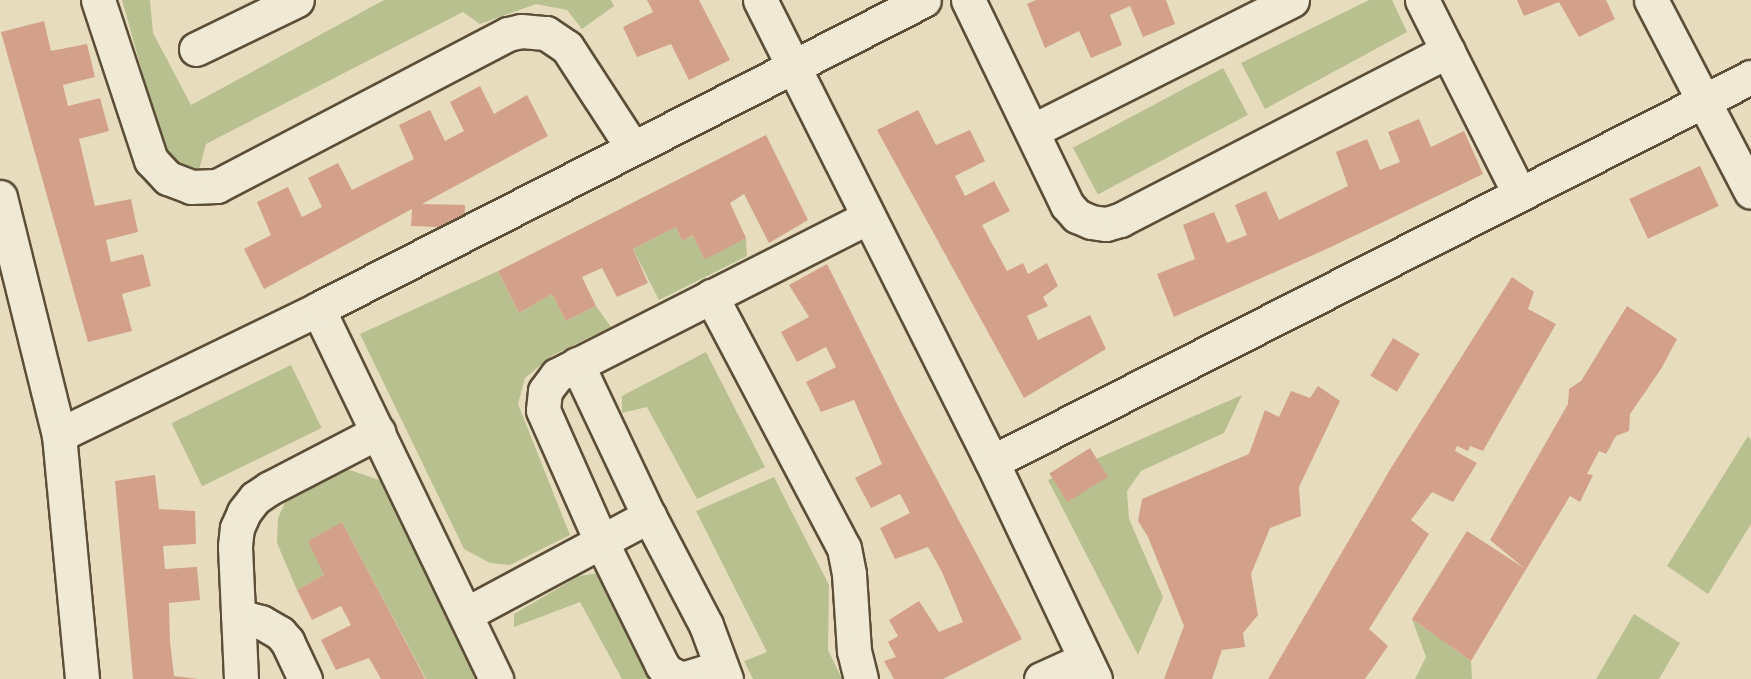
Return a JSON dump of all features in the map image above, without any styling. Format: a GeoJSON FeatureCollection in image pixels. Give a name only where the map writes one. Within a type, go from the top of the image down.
{"type":"FeatureCollection","features":[{"type":"Feature","properties":{"kind":"street"},"geometry":{"type":"LineString","coordinates":[[98,0],[151,160],[168,178],[191,187],[217,186],[508,34],[521,31],[546,33],[567,47],[633,147]]}},
{"type":"Feature","properties":{"kind":"street"},"geometry":{"type":"LineString","coordinates":[[196,49],[297,0]]}},
{"type":"Feature","properties":{"kind":"street"},"geometry":{"type":"LineString","coordinates":[[760,0],[992,462],[1090,669],[1041,679]]}},
{"type":"Feature","properties":{"kind":"street"},"geometry":{"type":"LineString","coordinates":[[59,435],[318,309],[924,0]]}},
{"type":"Feature","properties":{"kind":"street"},"geometry":{"type":"LineString","coordinates":[[968,0],[1067,205],[1077,216],[1091,222],[1106,224],[1120,220],[1448,51]]}},
{"type":"Feature","properties":{"kind":"street"},"geometry":{"type":"LineString","coordinates":[[1032,131],[1292,0]]}},
{"type":"Feature","properties":{"kind":"street"},"geometry":{"type":"LineString","coordinates":[[1422,0],[1519,193]]}},
{"type":"Feature","properties":{"kind":"street"},"geometry":{"type":"LineString","coordinates":[[1652,0],[1751,192]]}},
{"type":"Feature","properties":{"kind":"street"},"geometry":{"type":"LineString","coordinates":[[992,462],[1519,193],[1706,102],[1751,77]]}},
{"type":"Feature","properties":{"kind":"street"},"geometry":{"type":"LineString","coordinates":[[0,197],[59,435],[82,679]]}},
{"type":"Feature","properties":{"kind":"street"},"geometry":{"type":"LineString","coordinates":[[577,364],[649,516],[706,625],[724,673],[682,679],[667,672],[601,541],[543,410],[545,391],[557,375],[577,364],[868,217]]}},
{"type":"Feature","properties":{"kind":"street"},"geometry":{"type":"LineString","coordinates":[[711,296],[844,548],[849,574],[854,651],[861,679]]}},
{"type":"Feature","properties":{"kind":"street"},"geometry":{"type":"LineString","coordinates":[[318,309],[496,679]]}},
{"type":"Feature","properties":{"kind":"street"},"geometry":{"type":"LineString","coordinates":[[241,679],[235,546],[237,528],[244,512],[255,498],[270,488],[378,432]]}},
{"type":"Feature","properties":{"kind":"street"},"geometry":{"type":"LineString","coordinates":[[466,614],[649,516]]}},
{"type":"Feature","properties":{"kind":"street"},"geometry":{"type":"LineString","coordinates":[[238,616],[261,622],[280,633],[288,641],[305,679]]}},
{"type":"Feature","properties":{"kind":"green space"},"geometry":{"type":"Polygon","coordinates":[[[122,0],[150,0],[153,33],[191,105],[384,0],[611,0],[614,6],[582,29],[567,10],[536,4],[480,24],[463,12],[206,144],[199,170],[182,174],[169,167],[122,0]]]}},
{"type":"Feature","properties":{"kind":"green space"},"geometry":{"type":"Polygon","coordinates":[[[1369,0],[1392,0],[1407,32],[1265,109],[1241,63],[1369,0]]]}},
{"type":"Feature","properties":{"kind":"green space"},"geometry":{"type":"Polygon","coordinates":[[[1223,68],[1248,115],[1098,195],[1073,148],[1223,68]]]}},
{"type":"Feature","properties":{"kind":"green space"},"geometry":{"type":"Polygon","coordinates":[[[676,227],[682,241],[693,235],[704,258],[746,238],[747,256],[659,300],[633,249],[676,227]]]}},
{"type":"Feature","properties":{"kind":"green space"},"geometry":{"type":"Polygon","coordinates":[[[498,271],[519,313],[552,294],[566,321],[596,306],[611,327],[553,355],[525,378],[518,404],[570,535],[510,565],[490,563],[464,549],[360,334],[498,271]]]}},
{"type":"Feature","properties":{"kind":"green space"},"geometry":{"type":"Polygon","coordinates":[[[706,352],[765,467],[697,499],[647,407],[622,413],[622,396],[706,352]]]}},
{"type":"Feature","properties":{"kind":"green space"},"geometry":{"type":"Polygon","coordinates":[[[291,365],[322,428],[202,486],[171,423],[291,365]]]}},
{"type":"Feature","properties":{"kind":"green space"},"geometry":{"type":"Polygon","coordinates":[[[1242,395],[1224,433],[1141,471],[1127,491],[1129,519],[1163,597],[1138,655],[1048,480],[1242,395]]]}},
{"type":"Feature","properties":{"kind":"green space"},"geometry":{"type":"Polygon","coordinates":[[[1748,436],[1751,440],[1751,524],[1708,594],[1667,566],[1748,436]]]}},
{"type":"Feature","properties":{"kind":"green space"},"geometry":{"type":"Polygon","coordinates":[[[347,469],[382,481],[488,679],[426,679],[342,522],[309,541],[324,575],[297,590],[277,543],[278,518],[290,492],[347,469]]]}},
{"type":"Feature","properties":{"kind":"green space"},"geometry":{"type":"Polygon","coordinates":[[[774,477],[829,585],[828,650],[842,679],[753,679],[744,661],[767,652],[696,511],[774,477]]]}},
{"type":"Feature","properties":{"kind":"green space"},"geometry":{"type":"Polygon","coordinates":[[[604,572],[657,679],[622,679],[580,602],[514,627],[514,614],[579,576],[604,572]]]}},
{"type":"Feature","properties":{"kind":"green space"},"geometry":{"type":"Polygon","coordinates":[[[1634,614],[1680,643],[1659,679],[1596,679],[1634,614]]]}},
{"type":"Feature","properties":{"kind":"green space"},"geometry":{"type":"Polygon","coordinates":[[[1412,619],[1471,661],[1472,679],[1415,679],[1426,657],[1412,619]]]}},
{"type":"Feature","properties":{"kind":"building"},"geometry":{"type":"Polygon","coordinates":[[[647,0],[699,0],[730,60],[689,80],[671,44],[637,57],[623,27],[653,12],[647,0]]]}},
{"type":"Feature","properties":{"kind":"building"},"geometry":{"type":"Polygon","coordinates":[[[1036,0],[1166,0],[1175,24],[1143,37],[1130,6],[1110,15],[1122,45],[1091,58],[1079,31],[1045,48],[1027,4],[1036,0]]]}},
{"type":"Feature","properties":{"kind":"building"},"geometry":{"type":"Polygon","coordinates":[[[1517,0],[1606,0],[1615,19],[1579,37],[1559,2],[1524,16],[1517,0]]]}},
{"type":"Feature","properties":{"kind":"building"},"geometry":{"type":"Polygon","coordinates":[[[44,21],[51,51],[87,44],[95,77],[63,85],[68,106],[100,98],[109,131],[79,139],[95,206],[131,199],[138,232],[106,240],[111,262],[143,254],[151,286],[122,294],[132,331],[88,342],[1,32],[44,21]]]}},
{"type":"Feature","properties":{"kind":"building"},"geometry":{"type":"Polygon","coordinates":[[[480,86],[494,114],[527,95],[548,136],[422,204],[465,205],[464,228],[411,226],[412,209],[264,289],[244,249],[271,235],[257,202],[288,187],[302,217],[322,207],[308,178],[338,163],[352,190],[414,159],[399,125],[430,110],[445,141],[464,131],[450,102],[480,86]]]}},
{"type":"Feature","properties":{"kind":"building"},"geometry":{"type":"Polygon","coordinates":[[[918,110],[936,145],[970,130],[985,161],[955,176],[965,196],[994,181],[1010,211],[982,225],[1007,271],[1023,263],[1028,274],[1047,263],[1058,286],[1043,297],[1048,306],[1027,316],[1038,340],[1090,315],[1106,349],[1024,398],[877,130],[918,110]]]}},
{"type":"Feature","properties":{"kind":"building"},"geometry":{"type":"Polygon","coordinates":[[[1419,119],[1431,147],[1464,131],[1483,174],[1331,247],[1174,317],[1157,274],[1195,259],[1183,225],[1214,212],[1227,243],[1247,235],[1235,205],[1266,191],[1279,220],[1348,186],[1336,152],[1367,139],[1380,170],[1400,162],[1388,132],[1419,119]]]}},
{"type":"Feature","properties":{"kind":"building"},"geometry":{"type":"Polygon","coordinates":[[[766,135],[808,220],[769,243],[744,194],[730,203],[746,238],[716,254],[704,259],[693,235],[682,241],[676,227],[633,249],[648,283],[617,297],[602,268],[582,277],[596,306],[566,321],[552,294],[519,313],[498,271],[766,135]]]}},
{"type":"Feature","properties":{"kind":"building"},"geometry":{"type":"Polygon","coordinates":[[[1700,166],[1719,206],[1648,239],[1629,199],[1700,166]]]}},
{"type":"Feature","properties":{"kind":"building"},"geometry":{"type":"Polygon","coordinates":[[[827,264],[900,410],[1022,639],[943,679],[894,679],[884,661],[896,657],[888,642],[898,636],[889,620],[919,601],[939,632],[963,622],[942,572],[928,547],[895,559],[880,528],[910,513],[900,494],[871,508],[855,478],[882,464],[854,400],[821,412],[806,382],[836,367],[826,347],[797,362],[781,332],[809,317],[789,285],[827,264]]]}},
{"type":"Feature","properties":{"kind":"building"},"geometry":{"type":"Polygon","coordinates":[[[1512,277],[1534,292],[1528,309],[1556,324],[1483,451],[1470,446],[1468,451],[1457,446],[1455,451],[1477,463],[1453,502],[1432,492],[1411,520],[1429,534],[1369,629],[1388,646],[1365,679],[1268,679],[1391,468],[1512,277]]]}},
{"type":"Feature","properties":{"kind":"building"},"geometry":{"type":"Polygon","coordinates":[[[1627,306],[1677,339],[1661,369],[1630,414],[1629,431],[1616,436],[1606,454],[1599,451],[1587,474],[1593,475],[1580,502],[1570,496],[1471,661],[1412,619],[1467,531],[1524,568],[1490,540],[1568,404],[1569,389],[1581,381],[1627,306]]]}},
{"type":"Feature","properties":{"kind":"building"},"geometry":{"type":"Polygon","coordinates":[[[1393,338],[1420,354],[1397,392],[1370,376],[1393,338]]]}},
{"type":"Feature","properties":{"kind":"building"},"geometry":{"type":"Polygon","coordinates":[[[1318,386],[1340,401],[1299,487],[1301,516],[1270,528],[1251,574],[1258,615],[1243,633],[1245,647],[1222,650],[1212,679],[1164,679],[1184,626],[1148,537],[1138,521],[1142,499],[1249,454],[1265,410],[1279,417],[1291,391],[1310,398],[1318,386]]]}},
{"type":"Feature","properties":{"kind":"building"},"geometry":{"type":"Polygon","coordinates":[[[1090,448],[1108,477],[1067,502],[1049,473],[1090,448]]]}},
{"type":"Feature","properties":{"kind":"building"},"geometry":{"type":"Polygon","coordinates":[[[155,475],[159,509],[195,511],[196,544],[163,546],[165,569],[197,567],[200,600],[169,603],[174,676],[199,679],[133,679],[115,481],[155,475]]]}},
{"type":"Feature","properties":{"kind":"building"},"geometry":{"type":"Polygon","coordinates":[[[342,522],[425,679],[381,679],[369,658],[336,670],[321,640],[351,625],[341,606],[312,620],[297,590],[324,575],[308,541],[342,522]]]}}]}
